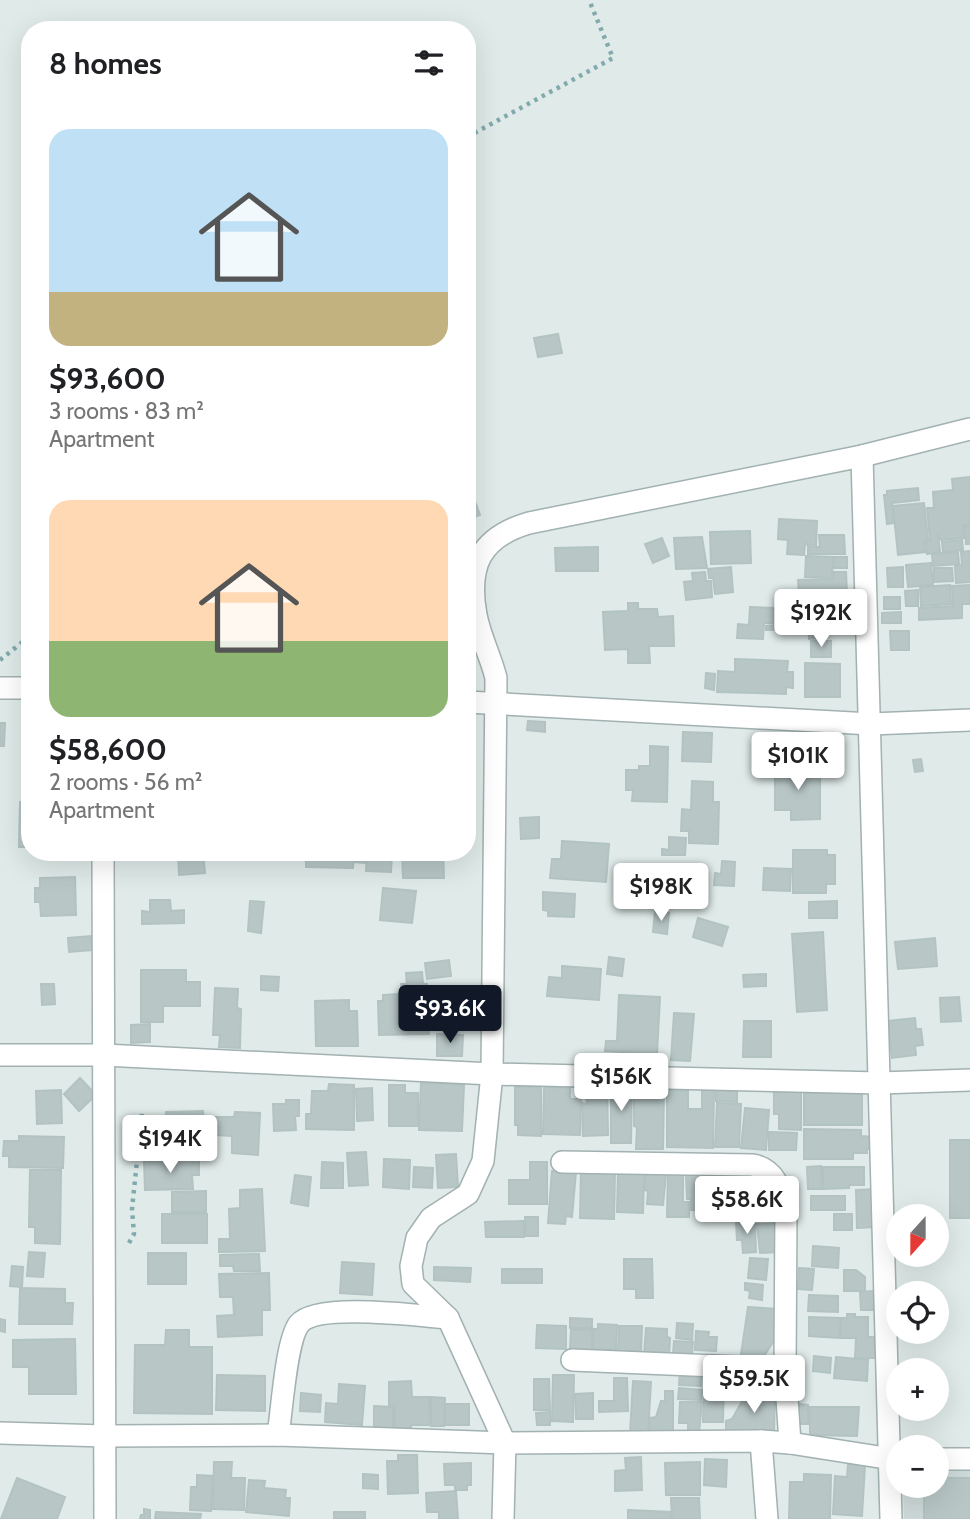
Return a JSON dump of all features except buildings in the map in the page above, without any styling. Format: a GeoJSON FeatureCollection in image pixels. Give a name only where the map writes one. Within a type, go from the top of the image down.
{"type":"FeatureCollection","features":[{"type":"Feature","properties":{"kind":"street"},"geometry":{"type":"LineString","coordinates":[[476,571],[485,547],[497,536],[529,523],[862,456],[970,429]]}},
{"type":"Feature","properties":{"kind":"street"},"geometry":{"type":"LineString","coordinates":[[862,456],[893,1435]]}},
{"type":"Feature","properties":{"kind":"street"},"geometry":{"type":"LineString","coordinates":[[476,616],[496,678],[492,1074],[483,1161],[477,1176],[468,1194],[431,1217],[417,1238],[411,1266],[413,1284],[448,1318],[505,1444],[503,1519]]}},
{"type":"Feature","properties":{"kind":"street"},"geometry":{"type":"LineString","coordinates":[[0,688],[21,688]]}},
{"type":"Feature","properties":{"kind":"street"},"geometry":{"type":"LineString","coordinates":[[476,702],[871,724],[970,720]]}},
{"type":"Feature","properties":{"kind":"street"},"geometry":{"type":"LineString","coordinates":[[103,861],[106,1436],[104,1519]]}},
{"type":"Feature","properties":{"kind":"street"},"geometry":{"type":"LineString","coordinates":[[0,1055],[104,1055],[492,1074],[880,1083],[970,1080]]}},
{"type":"Feature","properties":{"kind":"street"},"geometry":{"type":"LineString","coordinates":[[562,1162],[762,1167],[780,1188],[786,1209],[785,1369],[790,1443]]}},
{"type":"Feature","properties":{"kind":"street"},"geometry":{"type":"LineString","coordinates":[[278,1435],[294,1335],[300,1323],[308,1317],[351,1311],[448,1318]]}},
{"type":"Feature","properties":{"kind":"street"},"geometry":{"type":"LineString","coordinates":[[572,1360],[785,1369]]}},
{"type":"Feature","properties":{"kind":"street"},"geometry":{"type":"LineString","coordinates":[[0,1433],[106,1436],[278,1435],[505,1444],[761,1441],[886,1459]]}},
{"type":"Feature","properties":{"kind":"street"},"geometry":{"type":"LineString","coordinates":[[761,1441],[767,1519]]}},
{"type":"Feature","properties":{"kind":"street"},"geometry":{"type":"LineString","coordinates":[[949,1459],[970,1459]]}},
{"type":"Feature","properties":{"kind":"street"},"geometry":{"type":"LineString","coordinates":[[891,1519],[892,1498]]}},
{"type":"Feature","properties":{"kind":"path"},"geometry":{"type":"LineString","coordinates":[[476,132],[613,58],[589,0]]}},
{"type":"Feature","properties":{"kind":"path"},"geometry":{"type":"LineString","coordinates":[[0,660],[21,643]]}},
{"type":"Feature","properties":{"kind":"path"},"geometry":{"type":"LineString","coordinates":[[105,1247],[127,1247],[134,1234],[131,1209],[142,1113]]}},
{"type":"Feature","properties":{"kind":"shaded area"},"geometry":{"type":"Polygon","coordinates":[[[970,1470],[970,1519],[904,1519],[903,1498],[949,1498],[949,1471],[970,1470]]]}}]}
